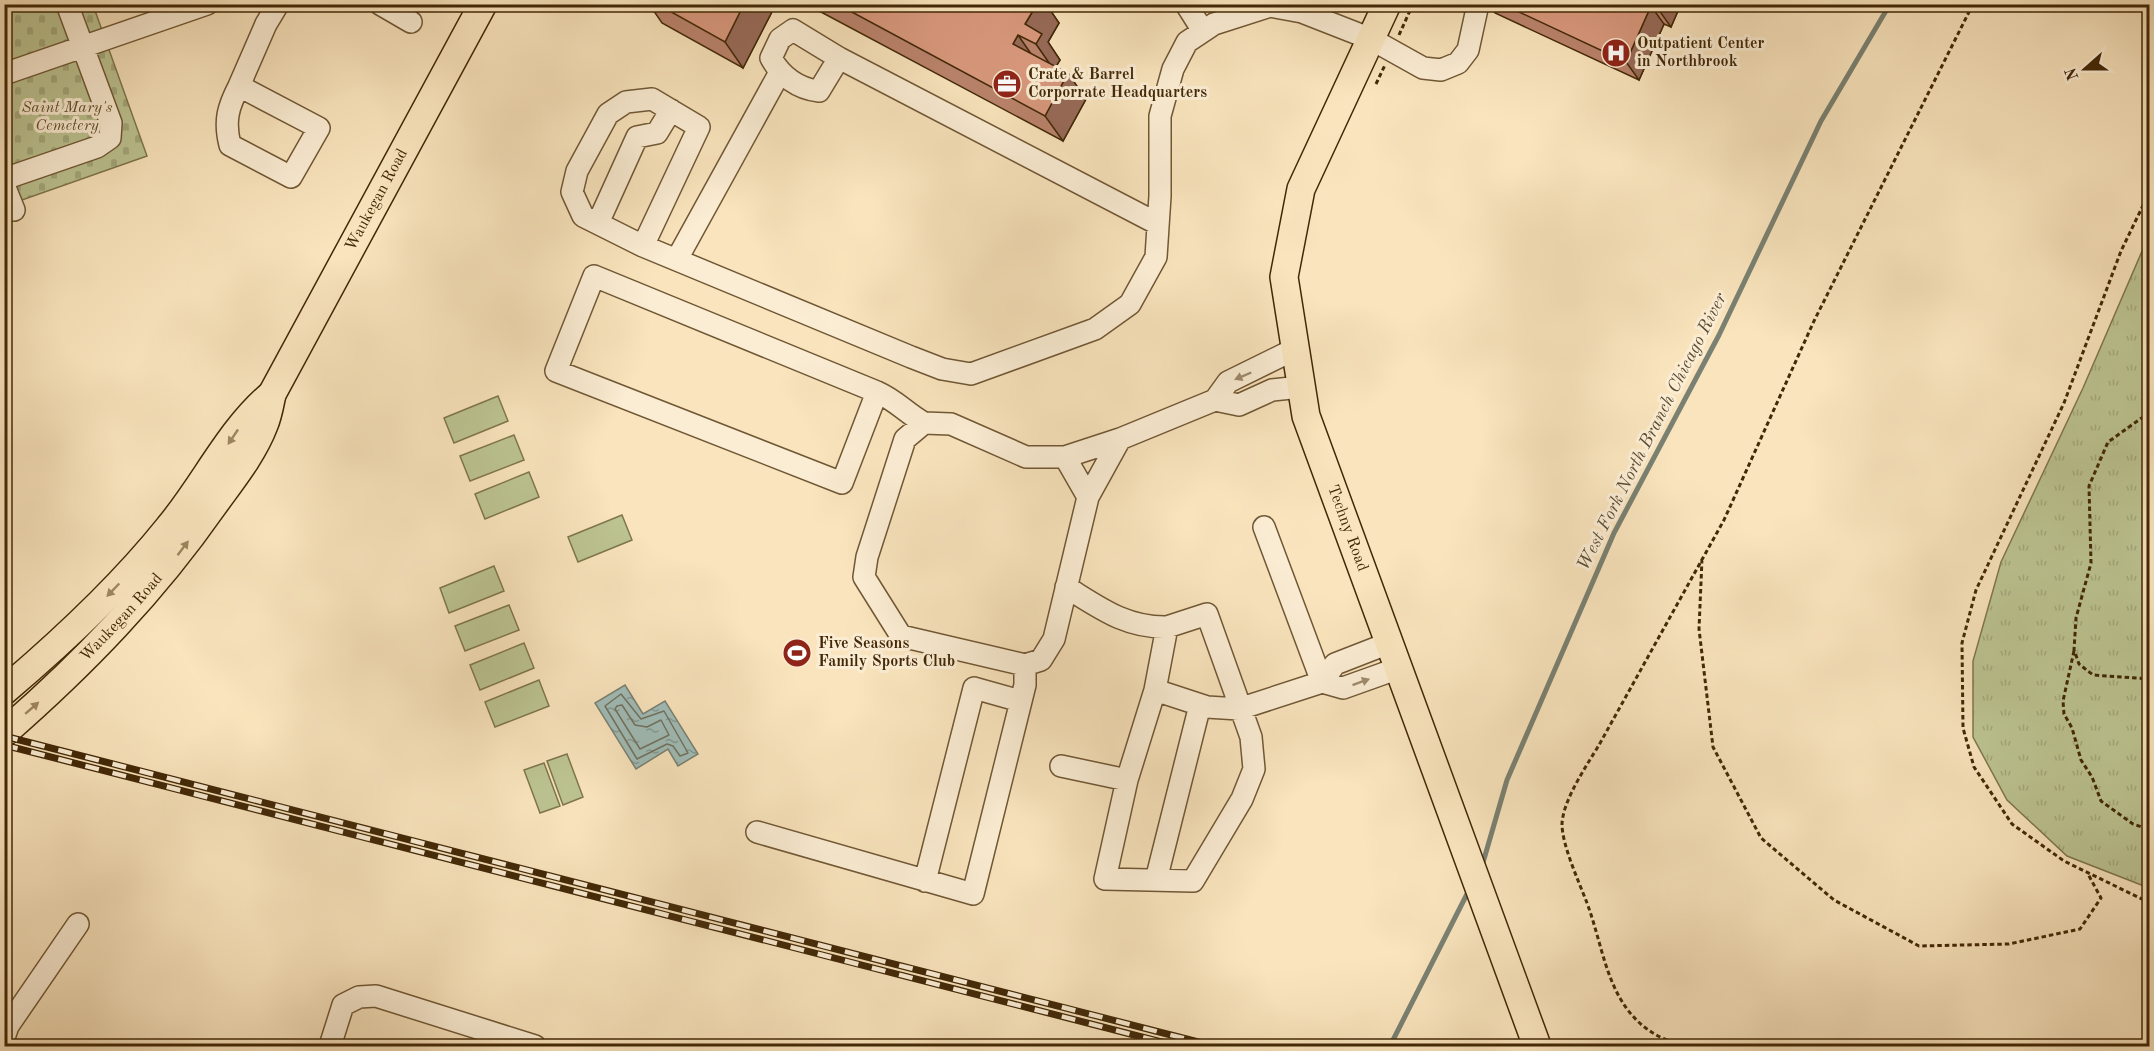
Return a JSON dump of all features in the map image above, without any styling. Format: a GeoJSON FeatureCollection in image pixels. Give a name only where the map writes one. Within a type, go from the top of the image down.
{"type":"FeatureCollection","features":[{"type":"Feature","properties":{"kind":"main road","name":"Waukegan Road"},"geometry":{"type":"LineString","coordinates":[[4,733],[60,684],[115,630],[183,549],[235,474],[264,425],[272,394],[483,4]]}},
{"type":"Feature","properties":{"kind":"main road","name":"Techny Road"},"geometry":{"type":"LineString","coordinates":[[1387,4],[1381,45],[1301,189],[1284,277],[1306,416],[1537,1047]]}},
{"type":"Feature","properties":{"kind":"main road","name":"Waukegan Road"},"geometry":{"type":"LineString","coordinates":[[4,692],[37,663],[152,547],[202,483],[250,413],[272,394]]}},
{"type":"Feature","properties":{"kind":"street"},"geometry":{"type":"LineString","coordinates":[[4,179],[97,147],[110,138],[111,123],[67,4]]}},
{"type":"Feature","properties":{"kind":"street"},"geometry":{"type":"LineString","coordinates":[[4,74],[207,4]]}},
{"type":"Feature","properties":{"kind":"street"},"geometry":{"type":"LineString","coordinates":[[239,86],[319,128],[291,177],[230,145],[226,121],[228,108],[266,24],[278,4]]}},
{"type":"Feature","properties":{"kind":"street"},"geometry":{"type":"LineString","coordinates":[[380,4],[411,22]]}},
{"type":"Feature","properties":{"kind":"street"},"geometry":{"type":"LineString","coordinates":[[1186,4],[1203,31]]}},
{"type":"Feature","properties":{"kind":"street"},"geometry":{"type":"LineString","coordinates":[[643,246],[699,127],[652,99],[626,102],[608,114],[577,171],[572,192],[583,216],[643,246],[932,365],[971,374],[1095,329],[1130,304],[1156,257],[1160,116],[1173,69],[1187,42],[1215,24],[1270,6],[1302,12],[1381,45],[1423,68],[1441,70],[1458,63],[1468,50],[1478,4]]}},
{"type":"Feature","properties":{"kind":"street"},"geometry":{"type":"LineString","coordinates":[[839,58],[819,91],[807,90],[779,74],[771,58],[780,39],[793,30],[839,58],[1158,224]]}},
{"type":"Feature","properties":{"kind":"street"},"geometry":{"type":"LineString","coordinates":[[677,260],[779,74]]}},
{"type":"Feature","properties":{"kind":"street"},"geometry":{"type":"LineString","coordinates":[[598,223],[638,137],[657,133],[671,110]]}},
{"type":"Feature","properties":{"kind":"street"},"geometry":{"type":"LineString","coordinates":[[4,184],[14,210]]}},
{"type":"Feature","properties":{"kind":"street"},"geometry":{"type":"LineString","coordinates":[[877,392],[842,483],[556,371],[594,276],[877,392],[896,400],[906,412],[924,423],[951,424],[1026,457],[1065,457],[1120,439],[1215,400],[1228,382],[1295,349]]}},
{"type":"Feature","properties":{"kind":"street"},"geometry":{"type":"LineString","coordinates":[[1215,400],[1239,405],[1272,390],[1301,387]]}},
{"type":"Feature","properties":{"kind":"street"},"geometry":{"type":"LineString","coordinates":[[924,423],[906,439],[867,557],[864,577],[901,636],[1025,665],[1041,660],[1054,639],[1088,497],[1120,439]]}},
{"type":"Feature","properties":{"kind":"street"},"geometry":{"type":"LineString","coordinates":[[1065,457],[1088,497]]}},
{"type":"Feature","properties":{"kind":"street"},"geometry":{"type":"LineString","coordinates":[[1264,527],[1322,682]]}},
{"type":"Feature","properties":{"kind":"street"},"geometry":{"type":"LineString","coordinates":[[1066,587],[1105,611],[1144,628],[1167,627],[1207,615],[1251,737],[1254,769],[1242,799],[1193,881],[1105,879],[1127,780],[1155,690],[1167,627]]}},
{"type":"Feature","properties":{"kind":"street"},"geometry":{"type":"LineString","coordinates":[[1322,682],[1335,663],[1389,643]]}},
{"type":"Feature","properties":{"kind":"street"},"geometry":{"type":"LineString","coordinates":[[757,832],[973,894],[1024,685],[1025,665]]}},
{"type":"Feature","properties":{"kind":"street"},"geometry":{"type":"LineString","coordinates":[[1155,690],[1200,705],[1239,709],[1322,682],[1343,688],[1399,668]]}},
{"type":"Feature","properties":{"kind":"street"},"geometry":{"type":"LineString","coordinates":[[925,880],[974,688],[1020,701]]}},
{"type":"Feature","properties":{"kind":"street"},"geometry":{"type":"LineString","coordinates":[[1156,880],[1200,705]]}},
{"type":"Feature","properties":{"kind":"street"},"geometry":{"type":"LineString","coordinates":[[1061,766],[1127,780]]}},
{"type":"Feature","properties":{"kind":"street"},"geometry":{"type":"LineString","coordinates":[[4,1038],[8,1026],[78,924]]}},
{"type":"Feature","properties":{"kind":"street"},"geometry":{"type":"LineString","coordinates":[[330,1047],[343,1005],[358,997],[376,996],[535,1047]]}},
{"type":"Feature","properties":{"kind":"path"},"geometry":{"type":"LineString","coordinates":[[1374,86],[1381,45],[1413,4]]}},
{"type":"Feature","properties":{"kind":"path"},"geometry":{"type":"LineString","coordinates":[[1689,1047],[1659,1037],[1635,1019],[1616,995],[1595,937],[1587,904],[1575,876],[1562,824],[1580,776],[1738,490],[1814,321],[1973,4]]}},
{"type":"Feature","properties":{"kind":"path"},"geometry":{"type":"LineString","coordinates":[[2150,191],[2121,251],[2064,403],[1977,590],[1962,643],[1963,728],[1974,767],[2012,824],[2064,861],[2150,903]]}},
{"type":"Feature","properties":{"kind":"path"},"geometry":{"type":"LineString","coordinates":[[2150,412],[2108,442],[2089,486],[2091,563],[2076,618],[2074,650],[2063,701],[2064,714],[2072,728],[2081,760],[2092,777],[2101,801],[2133,825],[2150,830]]}},
{"type":"Feature","properties":{"kind":"path"},"geometry":{"type":"LineString","coordinates":[[1702,558],[1699,629],[1713,747],[1761,838],[1834,900],[1919,946],[2009,944],[2080,929],[2100,898],[2087,873]]}},
{"type":"Feature","properties":{"kind":"path"},"geometry":{"type":"LineString","coordinates":[[2074,650],[2079,664],[2093,675],[2150,679]]}},
{"type":"Feature","properties":{"kind":"green space","name":"Saint Mary's Cemetery"},"geometry":{"type":"Polygon","coordinates":[[[4,5],[93,5],[147,156],[5,206],[4,5]]]}},
{"type":"Feature","properties":{"kind":"green space"},"geometry":{"type":"Polygon","coordinates":[[[2149,235],[2150,888],[2067,856],[2007,800],[1973,737],[1973,661],[2001,562],[2083,388],[2149,235]]]}},
{"type":"Feature","properties":{"kind":"green space"},"geometry":{"type":"Polygon","coordinates":[[[498,396],[508,421],[454,443],[444,418],[498,396]]]}},
{"type":"Feature","properties":{"kind":"green space"},"geometry":{"type":"Polygon","coordinates":[[[514,435],[524,460],[470,481],[460,456],[514,435]]]}},
{"type":"Feature","properties":{"kind":"green space"},"geometry":{"type":"Polygon","coordinates":[[[529,472],[539,497],[485,519],[475,494],[529,472]]]}},
{"type":"Feature","properties":{"kind":"green space"},"geometry":{"type":"Polygon","coordinates":[[[622,515],[632,540],[578,562],[568,537],[622,515]]]}},
{"type":"Feature","properties":{"kind":"green space"},"geometry":{"type":"Polygon","coordinates":[[[494,566],[504,591],[449,613],[440,588],[494,566]]]}},
{"type":"Feature","properties":{"kind":"green space"},"geometry":{"type":"Polygon","coordinates":[[[509,605],[519,630],[465,651],[455,626],[509,605]]]}},
{"type":"Feature","properties":{"kind":"green space"},"geometry":{"type":"Polygon","coordinates":[[[524,643],[534,668],[480,690],[470,665],[524,643]]]}},
{"type":"Feature","properties":{"kind":"green space"},"geometry":{"type":"Polygon","coordinates":[[[539,680],[549,706],[495,727],[485,702],[539,680]]]}},
{"type":"Feature","properties":{"kind":"green space"},"geometry":{"type":"Polygon","coordinates":[[[567,754],[583,797],[563,805],[547,761],[567,754]]]}},
{"type":"Feature","properties":{"kind":"green space"},"geometry":{"type":"Polygon","coordinates":[[[544,763],[560,806],[540,813],[524,770],[544,763]]]}},
{"type":"Feature","properties":{"kind":"water"},"geometry":{"type":"Polygon","coordinates":[[[625,685],[643,714],[665,701],[698,754],[678,766],[668,749],[636,769],[595,703],[625,685]]]}},
{"type":"Feature","properties":{"kind":"building"},"geometry":{"type":"Polygon","coordinates":[[[657,4],[744,4],[725,42],[657,4]]]}},
{"type":"Feature","properties":{"kind":"building","name":"Crate & Barrel Corporrate Headquarters"},"geometry":{"type":"Polygon","coordinates":[[[837,4],[1037,4],[1025,24],[1042,34],[1036,44],[1018,35],[1013,44],[1068,73],[1045,116],[837,4]]]}},
{"type":"Feature","properties":{"kind":"building"},"geometry":{"type":"Polygon","coordinates":[[[1502,4],[1660,4],[1658,9],[1651,6],[1626,62],[1502,4]]]}},
{"type":"Feature","properties":{"kind":"waterway","name":"West Fork North Branch Chicago River"},"geometry":{"type":"LineString","coordinates":[[1482,866],[1507,780],[1614,533],[1719,335],[1821,121],[1890,4]]}},
{"type":"Feature","properties":{"kind":"waterway","name":"West Fork North Branch Chicago River"},"geometry":{"type":"LineString","coordinates":[[1390,1046],[1469,890]]}},
{"type":"Feature","properties":{"kind":"railway"},"geometry":{"type":"LineString","coordinates":[[4,736],[1214,1046]]}},
{"type":"Feature","properties":{"kind":"railway"},"geometry":{"type":"LineString","coordinates":[[4,745],[1177,1046]]}},
{"type":"Feature","properties":{"kind":"place","name":"Outpatient Center in Northbrook"},"geometry":{"type":"Point","coordinates":[1616,53]}},
{"type":"Feature","properties":{"kind":"place","name":"Crate & Barrel Corporrate Headquarters"},"geometry":{"type":"Point","coordinates":[1007,84]}},
{"type":"Feature","properties":{"kind":"place","name":"Five Seasons Family Sports Club"},"geometry":{"type":"Point","coordinates":[797,653]}}]}
